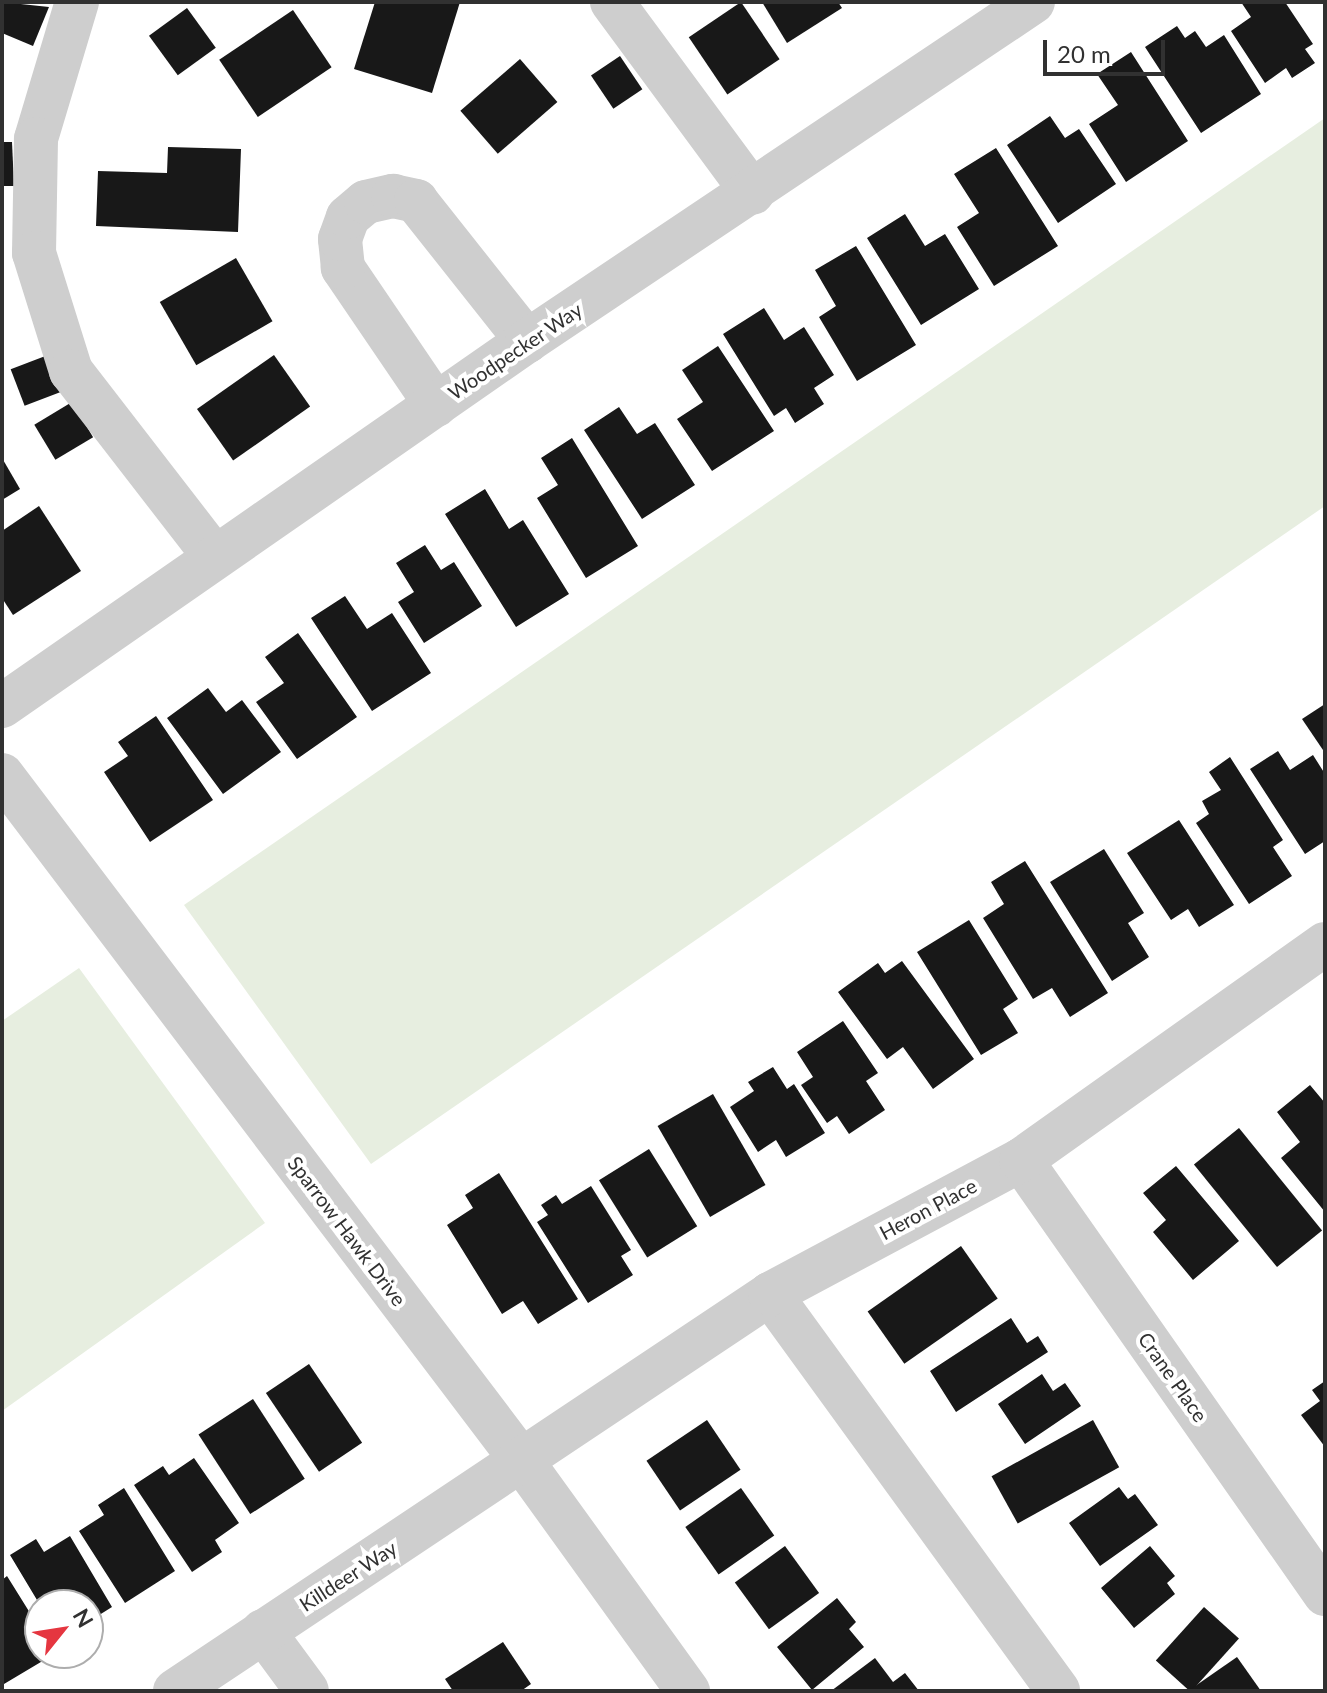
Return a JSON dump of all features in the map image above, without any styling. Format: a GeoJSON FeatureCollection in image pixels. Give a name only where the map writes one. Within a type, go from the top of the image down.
{"type":"FeatureCollection","features":[{"type":"Feature","properties":{"kind":"street"},"geometry":{"type":"LineString","coordinates":[[77,2],[36,139],[34,253],[71,371],[214,556]]}},
{"type":"Feature","properties":{"kind":"street"},"geometry":{"type":"LineString","coordinates":[[612,2],[753,193]]}},
{"type":"Feature","properties":{"kind":"street","name":"Woodpecker Way"},"geometry":{"type":"LineString","coordinates":[[2,706],[527,341],[753,193],[1033,2]]}},
{"type":"Feature","properties":{"kind":"street"},"geometry":{"type":"LineString","coordinates":[[436,405],[343,268],[340,239],[348,217],[366,202],[393,196],[416,201],[527,341]]}},
{"type":"Feature","properties":{"kind":"street","name":"Sparrow Hawk Drive"},"geometry":{"type":"LineString","coordinates":[[2,775],[522,1461],[688,1691]]}},
{"type":"Feature","properties":{"kind":"street","name":"Heron Place"},"geometry":{"type":"LineString","coordinates":[[522,1461],[770,1294],[1021,1160],[1325,944]]}},
{"type":"Feature","properties":{"kind":"street","name":"Crane Place"},"geometry":{"type":"LineString","coordinates":[[1021,1160],[1325,1594]]}},
{"type":"Feature","properties":{"kind":"street"},"geometry":{"type":"LineString","coordinates":[[770,1294],[1058,1691]]}},
{"type":"Feature","properties":{"kind":"street","name":"Killdeer Way"},"geometry":{"type":"LineString","coordinates":[[175,1691],[522,1461]]}},
{"type":"Feature","properties":{"kind":"street"},"geometry":{"type":"LineString","coordinates":[[263,1631],[307,1691]]}},
{"type":"Feature","properties":{"kind":"shaded area"},"geometry":{"type":"Polygon","coordinates":[[[1325,118],[1325,506],[371,1164],[184,905],[1325,118]]]}},
{"type":"Feature","properties":{"kind":"shaded area"},"geometry":{"type":"Polygon","coordinates":[[[79,968],[265,1223],[2,1411],[2,1021],[79,968]]]}},
{"type":"Feature","properties":{"kind":"building"},"geometry":{"type":"Polygon","coordinates":[[[2,2],[49,7],[33,46],[2,33],[2,2]]]}},
{"type":"Feature","properties":{"kind":"building"},"geometry":{"type":"Polygon","coordinates":[[[375,2],[460,2],[432,93],[354,69],[375,2]]]}},
{"type":"Feature","properties":{"kind":"building"},"geometry":{"type":"Polygon","coordinates":[[[741,2],[780,59],[727,94],[689,37],[741,2]]]}},
{"type":"Feature","properties":{"kind":"building"},"geometry":{"type":"Polygon","coordinates":[[[762,2],[838,2],[842,8],[787,43],[762,2]]]}},
{"type":"Feature","properties":{"kind":"building"},"geometry":{"type":"Polygon","coordinates":[[[1241,2],[1285,2],[1313,44],[1305,49],[1315,63],[1292,78],[1286,68],[1265,83],[1231,31],[1251,17],[1241,2]]]}},
{"type":"Feature","properties":{"kind":"building"},"geometry":{"type":"Polygon","coordinates":[[[187,8],[216,48],[178,75],[149,36],[187,8]]]}},
{"type":"Feature","properties":{"kind":"building"},"geometry":{"type":"Polygon","coordinates":[[[293,10],[332,67],[258,117],[219,60],[293,10]]]}},
{"type":"Feature","properties":{"kind":"building"},"geometry":{"type":"Polygon","coordinates":[[[1177,26],[1185,38],[1195,31],[1206,47],[1224,35],[1261,94],[1201,133],[1145,47],[1177,26]]]}},
{"type":"Feature","properties":{"kind":"building"},"geometry":{"type":"Polygon","coordinates":[[[1131,52],[1188,141],[1126,182],[1089,124],[1118,105],[1097,74],[1131,52]]]}},
{"type":"Feature","properties":{"kind":"building"},"geometry":{"type":"Polygon","coordinates":[[[620,56],[642,89],[613,109],[591,76],[620,56]]]}},
{"type":"Feature","properties":{"kind":"building"},"geometry":{"type":"Polygon","coordinates":[[[520,59],[557,102],[498,154],[460,111],[520,59]]]}},
{"type":"Feature","properties":{"kind":"building"},"geometry":{"type":"Polygon","coordinates":[[[1050,116],[1065,138],[1079,129],[1116,184],[1058,223],[1007,145],[1050,116]]]}},
{"type":"Feature","properties":{"kind":"building"},"geometry":{"type":"Polygon","coordinates":[[[2,142],[12,142],[14,186],[2,186],[2,142]]]}},
{"type":"Feature","properties":{"kind":"building"},"geometry":{"type":"Polygon","coordinates":[[[168,147],[241,149],[238,232],[96,226],[98,171],[167,173],[168,147]]]}},
{"type":"Feature","properties":{"kind":"building"},"geometry":{"type":"Polygon","coordinates":[[[996,148],[1058,246],[994,286],[957,227],[979,213],[954,174],[996,148]]]}},
{"type":"Feature","properties":{"kind":"building"},"geometry":{"type":"Polygon","coordinates":[[[905,214],[925,246],[945,234],[979,289],[921,325],[867,238],[905,214]]]}},
{"type":"Feature","properties":{"kind":"building"},"geometry":{"type":"Polygon","coordinates":[[[856,246],[916,345],[857,381],[819,317],[836,306],[815,270],[856,246]]]}},
{"type":"Feature","properties":{"kind":"building"},"geometry":{"type":"Polygon","coordinates":[[[236,258],[272,321],[196,365],[160,302],[236,258]]]}},
{"type":"Feature","properties":{"kind":"building"},"geometry":{"type":"Polygon","coordinates":[[[764,308],[784,340],[804,327],[834,375],[814,388],[824,404],[795,423],[786,408],[774,416],[723,334],[764,308]]]}},
{"type":"Feature","properties":{"kind":"building"},"geometry":{"type":"Polygon","coordinates":[[[718,346],[774,431],[712,471],[677,419],[703,402],[682,370],[718,346]]]}},
{"type":"Feature","properties":{"kind":"building"},"geometry":{"type":"Polygon","coordinates":[[[48,355],[62,391],[25,406],[11,369],[48,355]]]}},
{"type":"Feature","properties":{"kind":"building"},"geometry":{"type":"Polygon","coordinates":[[[274,355],[310,407],[233,461],[197,409],[274,355]]]}},
{"type":"Feature","properties":{"kind":"building"},"geometry":{"type":"Polygon","coordinates":[[[72,402],[93,437],[55,460],[34,425],[72,402]]]}},
{"type":"Feature","properties":{"kind":"building"},"geometry":{"type":"Polygon","coordinates":[[[619,407],[637,434],[655,423],[695,485],[642,519],[584,430],[619,407]]]}},
{"type":"Feature","properties":{"kind":"building"},"geometry":{"type":"Polygon","coordinates":[[[572,438],[638,546],[586,578],[537,498],[558,485],[541,458],[572,438]]]}},
{"type":"Feature","properties":{"kind":"building"},"geometry":{"type":"Polygon","coordinates":[[[2,458],[20,489],[2,500],[2,458]]]}},
{"type":"Feature","properties":{"kind":"building"},"geometry":{"type":"Polygon","coordinates":[[[485,489],[509,529],[523,520],[569,594],[516,627],[445,514],[485,489]]]}},
{"type":"Feature","properties":{"kind":"building"},"geometry":{"type":"Polygon","coordinates":[[[39,506],[81,571],[13,615],[2,598],[2,531],[39,506]]]}},
{"type":"Feature","properties":{"kind":"building"},"geometry":{"type":"Polygon","coordinates":[[[425,545],[441,570],[454,562],[482,606],[424,643],[398,602],[414,592],[396,563],[425,545]]]}},
{"type":"Feature","properties":{"kind":"building"},"geometry":{"type":"Polygon","coordinates":[[[345,596],[367,629],[392,613],[431,673],[372,711],[311,618],[345,596]]]}},
{"type":"Feature","properties":{"kind":"building"},"geometry":{"type":"Polygon","coordinates":[[[298,633],[357,717],[297,759],[256,702],[284,683],[265,657],[298,633]]]}},
{"type":"Feature","properties":{"kind":"building"},"geometry":{"type":"Polygon","coordinates":[[[208,688],[226,712],[242,700],[281,752],[223,794],[167,718],[208,688]]]}},
{"type":"Feature","properties":{"kind":"building"},"geometry":{"type":"Polygon","coordinates":[[[1325,704],[1325,753],[1302,719],[1325,704]]]}},
{"type":"Feature","properties":{"kind":"building"},"geometry":{"type":"Polygon","coordinates":[[[156,716],[213,800],[150,842],[104,772],[128,756],[118,742],[156,716]]]}},
{"type":"Feature","properties":{"kind":"building"},"geometry":{"type":"Polygon","coordinates":[[[1278,751],[1290,770],[1313,755],[1325,774],[1325,841],[1305,854],[1250,769],[1278,751]]]}},
{"type":"Feature","properties":{"kind":"building"},"geometry":{"type":"Polygon","coordinates":[[[1230,757],[1283,840],[1273,847],[1292,876],[1249,904],[1196,823],[1209,814],[1202,801],[1221,790],[1209,772],[1230,757]]]}},
{"type":"Feature","properties":{"kind":"building"},"geometry":{"type":"Polygon","coordinates":[[[1179,820],[1234,905],[1199,927],[1188,909],[1171,920],[1127,853],[1179,820]]]}},
{"type":"Feature","properties":{"kind":"building"},"geometry":{"type":"Polygon","coordinates":[[[1104,849],[1144,913],[1128,923],[1149,957],[1112,981],[1050,882],[1104,849]]]}},
{"type":"Feature","properties":{"kind":"building"},"geometry":{"type":"Polygon","coordinates":[[[1025,861],[1108,993],[1070,1017],[1052,988],[1033,999],[983,918],[1004,904],[991,882],[1025,861]]]}},
{"type":"Feature","properties":{"kind":"building"},"geometry":{"type":"Polygon","coordinates":[[[969,920],[1018,999],[1003,1009],[1018,1033],[981,1055],[917,952],[969,920]]]}},
{"type":"Feature","properties":{"kind":"building"},"geometry":{"type":"Polygon","coordinates":[[[902,961],[974,1059],[933,1089],[903,1047],[887,1059],[838,992],[878,963],[885,973],[902,961]]]}},
{"type":"Feature","properties":{"kind":"building"},"geometry":{"type":"Polygon","coordinates":[[[843,1021],[878,1073],[866,1081],[885,1110],[849,1134],[837,1116],[827,1123],[801,1085],[813,1077],[797,1052],[843,1021]]]}},
{"type":"Feature","properties":{"kind":"building"},"geometry":{"type":"Polygon","coordinates":[[[773,1067],[787,1089],[794,1084],[825,1133],[786,1157],[776,1140],[758,1152],[730,1107],[754,1091],[748,1082],[773,1067]]]}},
{"type":"Feature","properties":{"kind":"building"},"geometry":{"type":"Polygon","coordinates":[[[1310,1085],[1325,1103],[1325,1212],[1281,1158],[1300,1142],[1277,1112],[1310,1085]]]}},
{"type":"Feature","properties":{"kind":"building"},"geometry":{"type":"Polygon","coordinates":[[[713,1094],[766,1185],[710,1217],[658,1126],[713,1094]]]}},
{"type":"Feature","properties":{"kind":"building"},"geometry":{"type":"Polygon","coordinates":[[[1239,1128],[1322,1231],[1277,1267],[1194,1165],[1239,1128]]]}},
{"type":"Feature","properties":{"kind":"building"},"geometry":{"type":"Polygon","coordinates":[[[649,1149],[697,1226],[647,1257],[599,1180],[649,1149]]]}},
{"type":"Feature","properties":{"kind":"building"},"geometry":{"type":"Polygon","coordinates":[[[1176,1166],[1239,1241],[1193,1280],[1153,1232],[1166,1220],[1143,1193],[1176,1166]]]}},
{"type":"Feature","properties":{"kind":"building"},"geometry":{"type":"Polygon","coordinates":[[[499,1173],[578,1299],[538,1324],[523,1301],[502,1314],[447,1225],[473,1208],[465,1195],[499,1173]]]}},
{"type":"Feature","properties":{"kind":"building"},"geometry":{"type":"Polygon","coordinates":[[[591,1186],[631,1250],[621,1256],[633,1275],[588,1303],[537,1222],[548,1215],[541,1205],[556,1195],[562,1204],[591,1186]]]}},
{"type":"Feature","properties":{"kind":"building"},"geometry":{"type":"Polygon","coordinates":[[[961,1246],[998,1298],[904,1364],[868,1311],[961,1246]]]}},
{"type":"Feature","properties":{"kind":"building"},"geometry":{"type":"Polygon","coordinates":[[[1011,1318],[1027,1343],[1038,1336],[1048,1352],[956,1412],[930,1371],[1011,1318]]]}},
{"type":"Feature","properties":{"kind":"building"},"geometry":{"type":"Polygon","coordinates":[[[309,1364],[362,1443],[319,1472],[266,1393],[309,1364]]]}},
{"type":"Feature","properties":{"kind":"building"},"geometry":{"type":"Polygon","coordinates":[[[1042,1374],[1053,1391],[1065,1383],[1081,1406],[1025,1444],[998,1404],[1042,1374]]]}},
{"type":"Feature","properties":{"kind":"building"},"geometry":{"type":"Polygon","coordinates":[[[1325,1381],[1325,1447],[1301,1415],[1320,1401],[1312,1390],[1325,1381]]]}},
{"type":"Feature","properties":{"kind":"building"},"geometry":{"type":"Polygon","coordinates":[[[253,1399],[305,1479],[250,1514],[198,1434],[253,1399]]]}},
{"type":"Feature","properties":{"kind":"building"},"geometry":{"type":"Polygon","coordinates":[[[707,1420],[741,1470],[680,1511],[646,1461],[707,1420]]]}},
{"type":"Feature","properties":{"kind":"building"},"geometry":{"type":"Polygon","coordinates":[[[1093,1420],[1119,1467],[1018,1523],[992,1476],[1093,1420]]]}},
{"type":"Feature","properties":{"kind":"building"},"geometry":{"type":"Polygon","coordinates":[[[194,1458],[239,1523],[215,1540],[222,1552],[192,1572],[134,1485],[163,1466],[169,1475],[194,1458]]]}},
{"type":"Feature","properties":{"kind":"building"},"geometry":{"type":"Polygon","coordinates":[[[1119,1487],[1128,1499],[1135,1494],[1158,1525],[1100,1566],[1069,1523],[1119,1487]]]}},
{"type":"Feature","properties":{"kind":"building"},"geometry":{"type":"Polygon","coordinates":[[[124,1488],[175,1571],[125,1603],[79,1531],[104,1515],[98,1505],[124,1488]]]}},
{"type":"Feature","properties":{"kind":"building"},"geometry":{"type":"Polygon","coordinates":[[[741,1488],[774,1536],[719,1575],[685,1527],[741,1488]]]}},
{"type":"Feature","properties":{"kind":"building"},"geometry":{"type":"Polygon","coordinates":[[[70,1536],[101,1589],[30,1589],[10,1555],[36,1539],[44,1552],[70,1536]]]}},
{"type":"Feature","properties":{"kind":"building"},"geometry":{"type":"Polygon","coordinates":[[[785,1546],[819,1593],[769,1629],[735,1582],[785,1546]]]}},
{"type":"Feature","properties":{"kind":"building"},"geometry":{"type":"Polygon","coordinates":[[[1150,1546],[1175,1576],[1167,1583],[1175,1594],[1134,1628],[1101,1588],[1150,1546]]]}},
{"type":"Feature","properties":{"kind":"building"},"geometry":{"type":"Polygon","coordinates":[[[7,1576],[24,1603],[24,1669],[29,1669],[4,1684],[2,1580],[7,1576]]]}},
{"type":"Feature","properties":{"kind":"building"},"geometry":{"type":"Polygon","coordinates":[[[104,1593],[112,1607],[104,1612],[104,1593]]]}},
{"type":"Feature","properties":{"kind":"building"},"geometry":{"type":"Polygon","coordinates":[[[837,1598],[856,1622],[849,1629],[864,1647],[812,1690],[777,1647],[837,1598]]]}},
{"type":"Feature","properties":{"kind":"building"},"geometry":{"type":"Polygon","coordinates":[[[1204,1607],[1239,1638],[1192,1691],[1156,1661],[1204,1607]]]}},
{"type":"Feature","properties":{"kind":"building"},"geometry":{"type":"Polygon","coordinates":[[[503,1642],[531,1684],[521,1691],[453,1691],[445,1679],[503,1642]]]}},
{"type":"Feature","properties":{"kind":"building"},"geometry":{"type":"Polygon","coordinates":[[[1237,1657],[1261,1691],[1188,1691],[1237,1657]]]}},
{"type":"Feature","properties":{"kind":"building"},"geometry":{"type":"Polygon","coordinates":[[[875,1658],[893,1682],[905,1673],[919,1691],[831,1691],[875,1658]]]}}]}
